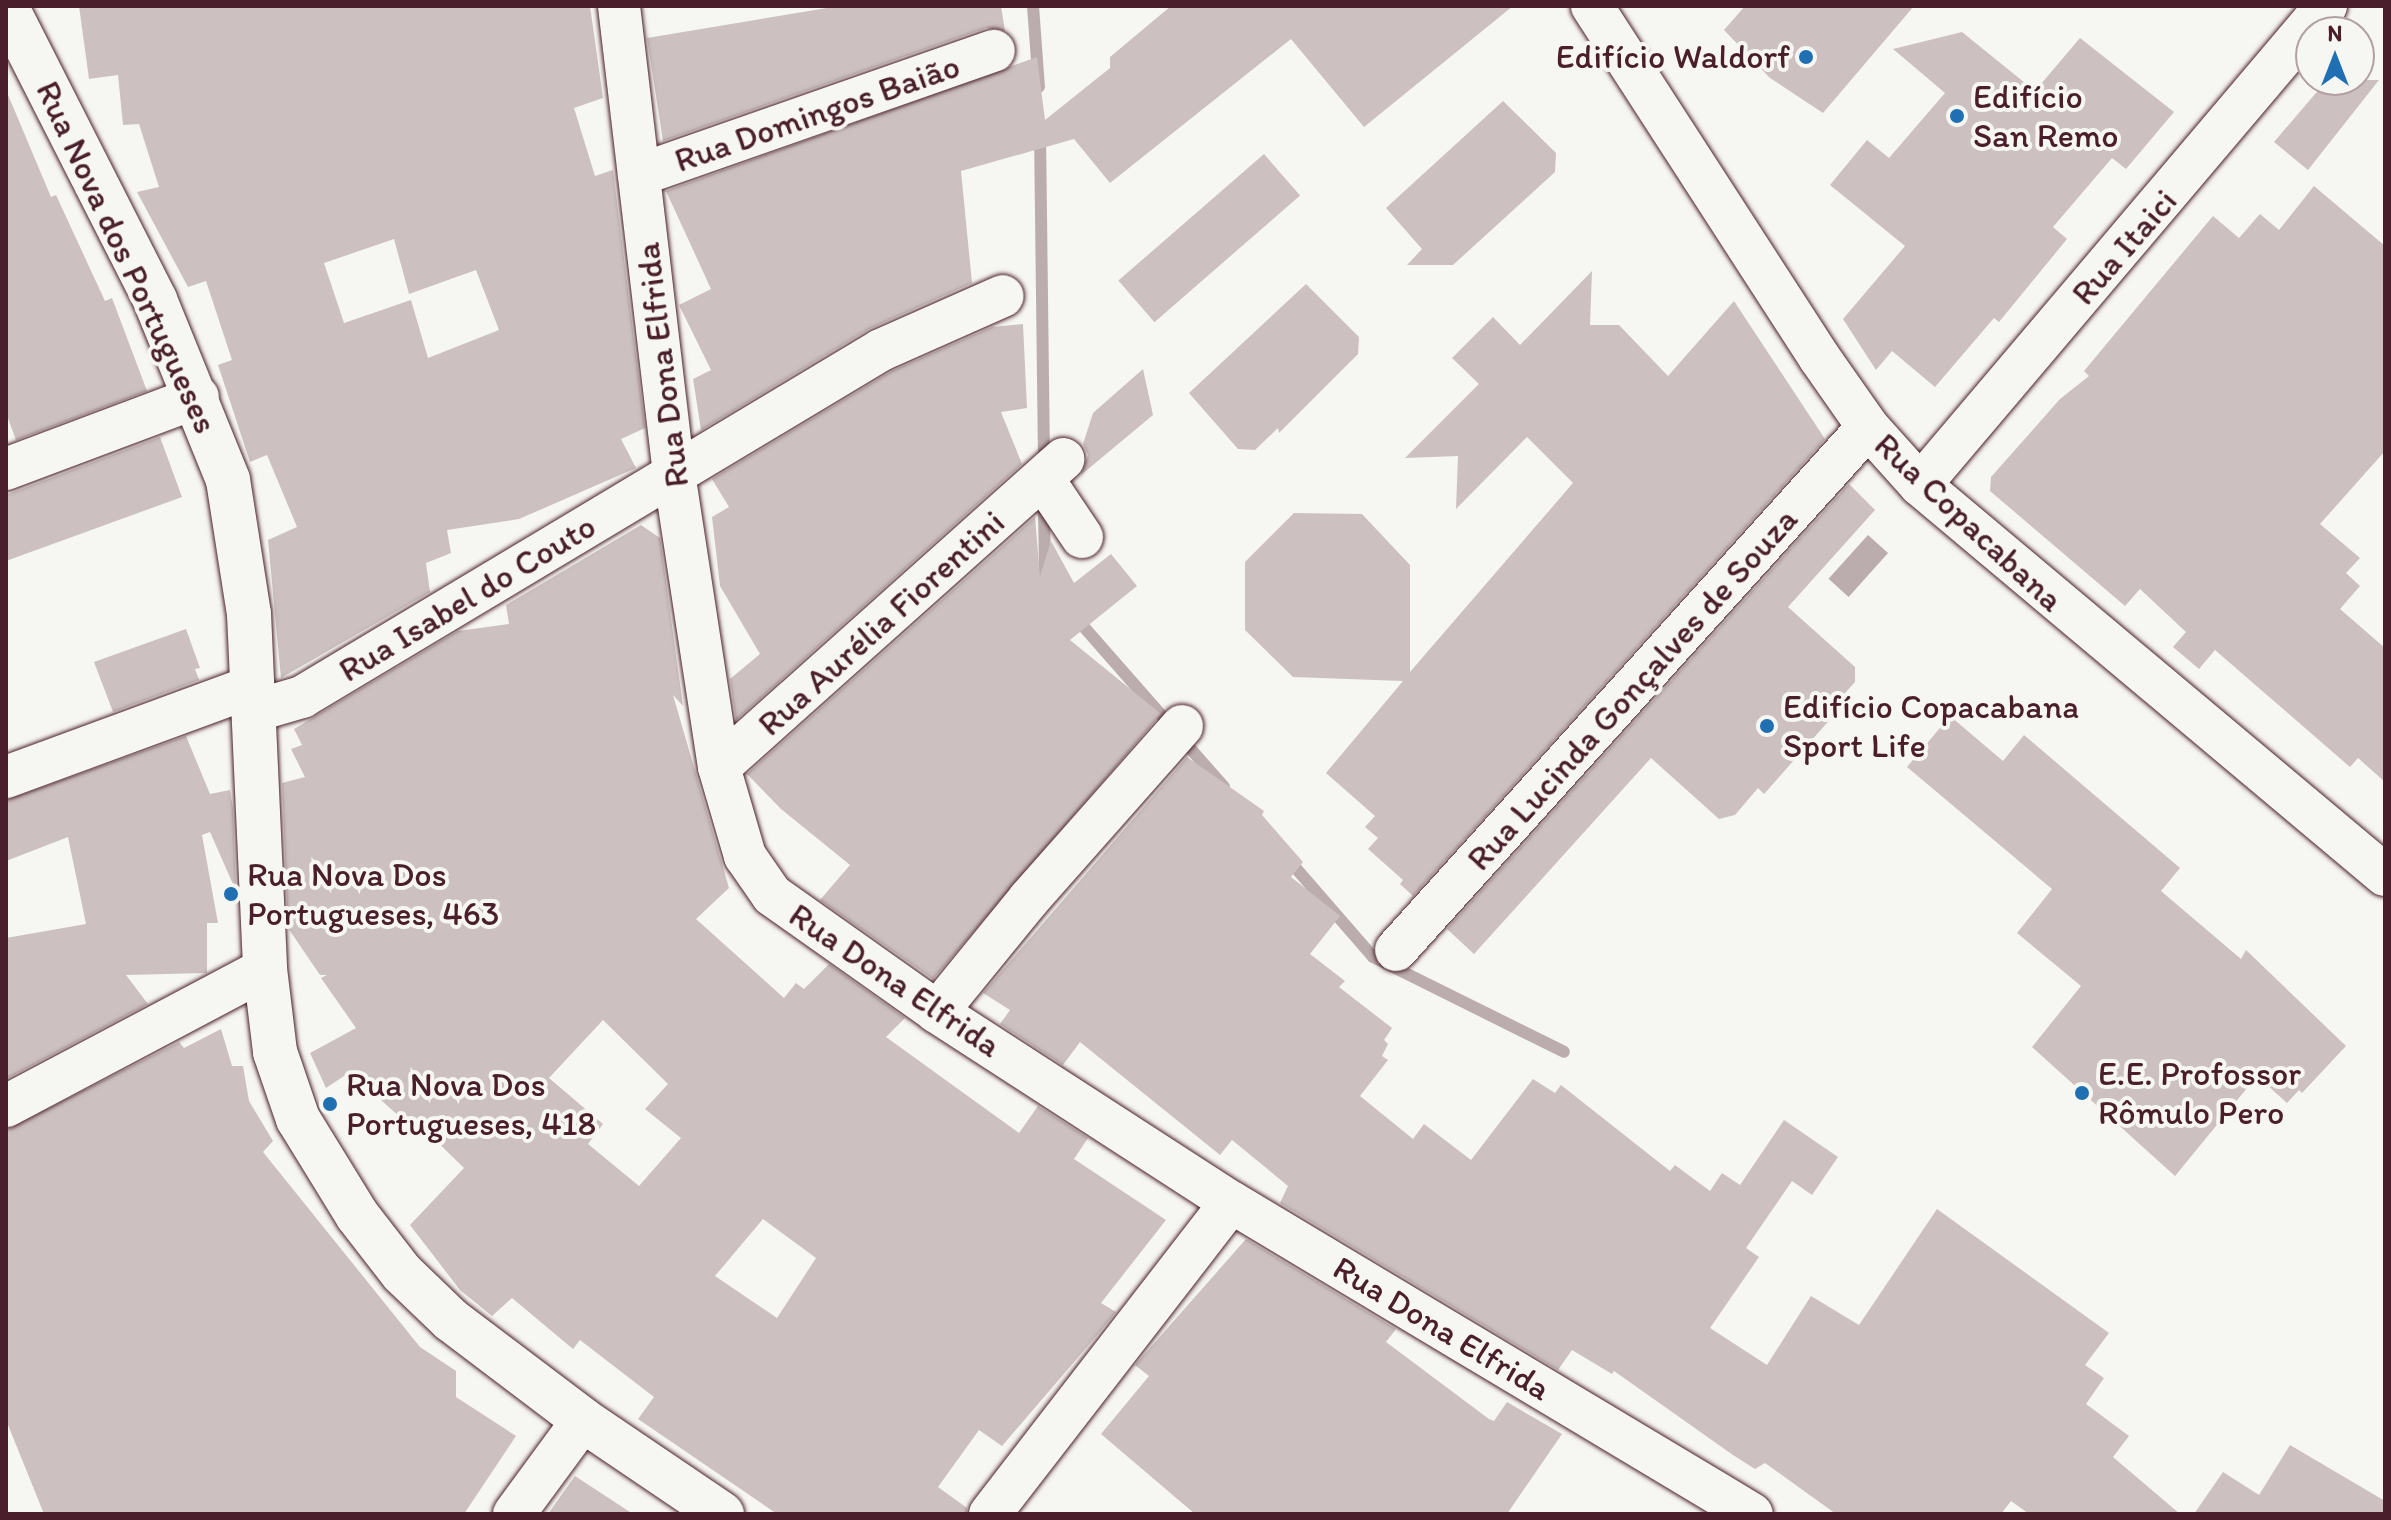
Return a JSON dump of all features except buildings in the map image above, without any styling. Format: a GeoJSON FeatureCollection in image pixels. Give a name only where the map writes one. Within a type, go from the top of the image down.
{"type":"FeatureCollection","features":[{"type":"Feature","properties":{"kind":"street","name":"Rua Nova dos Portugueses"},"geometry":{"type":"LineString","coordinates":[[6,6],[198,397],[228,480],[241,542],[254,699],[265,969],[275,1052],[287,1095],[318,1158],[402,1273],[451,1320],[583,1420],[722,1514]]}},
{"type":"Feature","properties":{"kind":"street","name":"Rua Dona Elfrida"},"geometry":{"type":"LineString","coordinates":[[619,6],[674,473],[719,767],[745,856],[772,895],[804,923],[937,1012],[1231,1202],[1752,1514]]}},
{"type":"Feature","properties":{"kind":"street","name":"Rua Copacabana"},"geometry":{"type":"LineString","coordinates":[[1592,6],[1868,427],[1920,485],[2385,875]]}},
{"type":"Feature","properties":{"kind":"street","name":"Rua Itaici"},"geometry":{"type":"LineString","coordinates":[[1920,485],[2326,6]]}},
{"type":"Feature","properties":{"kind":"street","name":"Rua Domingos Baião"},"geometry":{"type":"LineString","coordinates":[[639,175],[994,51]]}},
{"type":"Feature","properties":{"kind":"street","name":"Rua Isabel do Couto"},"geometry":{"type":"LineString","coordinates":[[6,777],[254,699],[302,697],[881,350],[1003,296]]}},
{"type":"Feature","properties":{"kind":"street"},"geometry":{"type":"LineString","coordinates":[[6,469],[198,397]]}},
{"type":"Feature","properties":{"kind":"street","name":"Rua Lucinda Gonçalves de Souza"},"geometry":{"type":"LineString","coordinates":[[1396,950],[1868,427]]}},
{"type":"Feature","properties":{"kind":"street","name":"Rua Aurélia Fiorentini"},"geometry":{"type":"LineString","coordinates":[[719,767],[1054,469],[1082,537]]}},
{"type":"Feature","properties":{"kind":"street"},"geometry":{"type":"LineString","coordinates":[[937,1012],[1029,899],[1182,726]]}},
{"type":"Feature","properties":{"kind":"street"},"geometry":{"type":"LineString","coordinates":[[6,1106],[265,969]]}},
{"type":"Feature","properties":{"kind":"street"},"geometry":{"type":"LineString","coordinates":[[990,1514],[1231,1202]]}},
{"type":"Feature","properties":{"kind":"street"},"geometry":{"type":"LineString","coordinates":[[514,1514],[583,1420]]}},
{"type":"Feature","properties":{"kind":"shaded area"},"geometry":{"type":"Polygon","coordinates":[[[1868,535],[1888,553],[1849,597],[1829,579],[1868,535]]]}},
{"type":"Feature","properties":{"kind":"waterway"},"geometry":{"type":"LineString","coordinates":[[1033,6],[1039,87]]}},
{"type":"Feature","properties":{"kind":"waterway"},"geometry":{"type":"LineString","coordinates":[[1040,133],[1044,463]]}},
{"type":"Feature","properties":{"kind":"waterway"},"geometry":{"type":"LineString","coordinates":[[1044,505],[1045,575]]}},
{"type":"Feature","properties":{"kind":"waterway"},"geometry":{"type":"LineString","coordinates":[[1076,618],[1169,724]]}},
{"type":"Feature","properties":{"kind":"waterway"},"geometry":{"type":"LineString","coordinates":[[1181,738],[1224,787]]}},
{"type":"Feature","properties":{"kind":"waterway"},"geometry":{"type":"LineString","coordinates":[[1287,858],[1373,957],[1564,1052]]}},
{"type":"Feature","properties":{"kind":"place","name":"Edifício Waldorf"},"geometry":{"type":"Point","coordinates":[1806,57]}},
{"type":"Feature","properties":{"kind":"place","name":"Edifício San Remo"},"geometry":{"type":"Point","coordinates":[1957,116]}},
{"type":"Feature","properties":{"kind":"place","name":"Edifício Copacabana Sport Life"},"geometry":{"type":"Point","coordinates":[1767,726]}},
{"type":"Feature","properties":{"kind":"place","name":"Rua Nova Dos Portugueses, 463"},"geometry":{"type":"Point","coordinates":[231,894]}},
{"type":"Feature","properties":{"kind":"place","name":"E.E. Profossor Rômulo Pero"},"geometry":{"type":"Point","coordinates":[2082,1093]}},
{"type":"Feature","properties":{"kind":"place","name":"Rua Nova Dos Portugueses, 418"},"geometry":{"type":"Point","coordinates":[330,1104]}}]}
